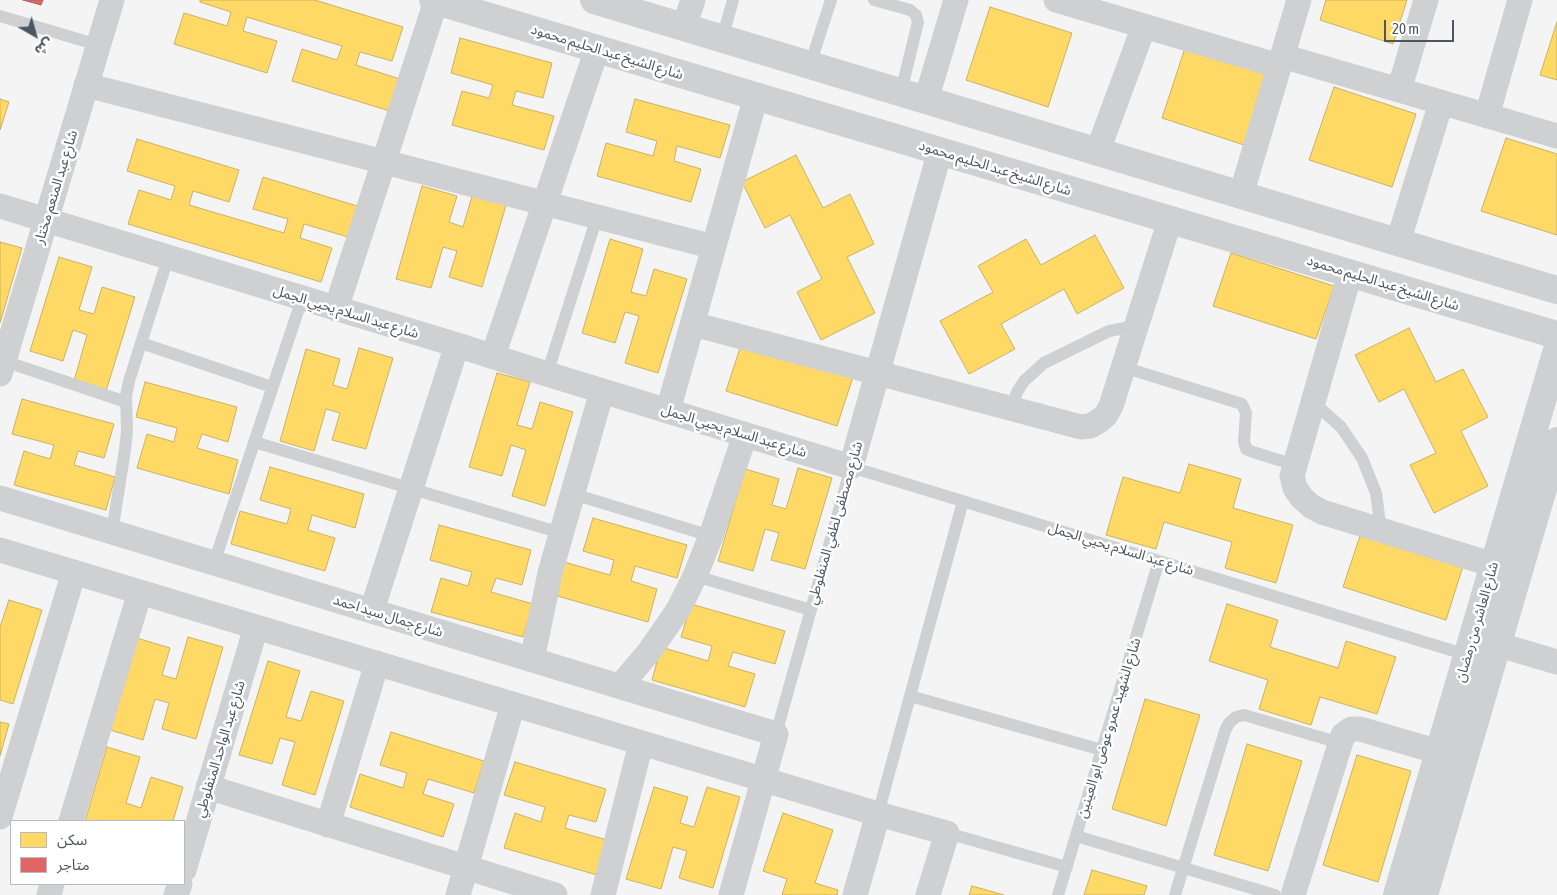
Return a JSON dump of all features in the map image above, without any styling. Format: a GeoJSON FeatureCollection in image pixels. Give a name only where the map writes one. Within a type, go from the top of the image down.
{"type":"FeatureCollection","features":[{"type":"Feature","properties":{"kind":"street","name":"شارع عبد المنعم مختار"},"geometry":{"type":"LineString","coordinates":[[2,368],[112,0]]}},
{"type":"Feature","properties":{"kind":"street"},"geometry":{"type":"LineString","coordinates":[[336,309],[385,162],[435,0]]}},
{"type":"Feature","properties":{"kind":"street","name":"شارع الشيخ عبد الحليم محمود"},"geometry":{"type":"LineString","coordinates":[[435,0],[1557,335]]}},
{"type":"Feature","properties":{"kind":"street"},"geometry":{"type":"LineString","coordinates":[[594,0],[1557,290]]}},
{"type":"Feature","properties":{"kind":"street"},"geometry":{"type":"LineString","coordinates":[[684,27],[693,0]]}},
{"type":"Feature","properties":{"kind":"street"},"geometry":{"type":"LineString","coordinates":[[913,96],[956,0]]}},
{"type":"Feature","properties":{"kind":"street"},"geometry":{"type":"LineString","coordinates":[[1056,0],[1144,26],[1399,90],[1557,136]]}},
{"type":"Feature","properties":{"kind":"street"},"geometry":{"type":"LineString","coordinates":[[1399,90],[1426,0]]}},
{"type":"Feature","properties":{"kind":"street"},"geometry":{"type":"LineString","coordinates":[[1487,116],[1520,0]]}},
{"type":"Feature","properties":{"kind":"street"},"geometry":{"type":"LineString","coordinates":[[1241,195],[1297,1]]}},
{"type":"Feature","properties":{"kind":"street"},"geometry":{"type":"LineString","coordinates":[[1083,194],[1144,26]]}},
{"type":"Feature","properties":{"kind":"street"},"geometry":{"type":"LineString","coordinates":[[493,356],[597,49]]}},
{"type":"Feature","properties":{"kind":"street"},"geometry":{"type":"LineString","coordinates":[[86,85],[714,248]]}},
{"type":"Feature","properties":{"kind":"street"},"geometry":{"type":"LineString","coordinates":[[668,411],[756,96]]}},
{"type":"Feature","properties":{"kind":"street"},"geometry":{"type":"LineString","coordinates":[[1398,242],[1441,103]]}},
{"type":"Feature","properties":{"kind":"street","name":"شارع مصطفى لطفي المنفلوطي"},"geometry":{"type":"LineString","coordinates":[[851,467],[940,151]]}},
{"type":"Feature","properties":{"kind":"street","name":"شارع عبد السلام يحيي الجمل"},"geometry":{"type":"LineString","coordinates":[[0,206],[851,467]]}},
{"type":"Feature","properties":{"kind":"street"},"geometry":{"type":"LineString","coordinates":[[693,324],[1081,427],[1090,426],[1106,415],[1111,406],[1170,220]]}},
{"type":"Feature","properties":{"kind":"street"},"geometry":{"type":"LineString","coordinates":[[1350,273],[1292,476],[1295,488],[1302,498],[1322,512],[1494,565]]}},
{"type":"Feature","properties":{"kind":"street"},"geometry":{"type":"LineString","coordinates":[[372,610],[457,345]]}},
{"type":"Feature","properties":{"kind":"street","name":"شارع العاشر من رمضان"},"geometry":{"type":"LineString","coordinates":[[1397,895],[1557,350]]}},
{"type":"Feature","properties":{"kind":"street"},"geometry":{"type":"LineString","coordinates":[[532,660],[550,573],[602,391]]}},
{"type":"Feature","properties":{"kind":"street"},"geometry":{"type":"LineString","coordinates":[[620,686],[649,652],[678,610],[695,576],[711,536],[745,435]]}},
{"type":"Feature","properties":{"kind":"street","name":"شارع العاشر من رمضان"},"geometry":{"type":"LineString","coordinates":[[1424,895],[1496,644],[1557,442]]}},
{"type":"Feature","properties":{"kind":"street","name":"شارع جمال سيد احمد"},"geometry":{"type":"LineString","coordinates":[[0,498],[776,734]]}},
{"type":"Feature","properties":{"kind":"street"},"geometry":{"type":"LineString","coordinates":[[0,550],[763,780],[947,833],[928,895]]}},
{"type":"Feature","properties":{"kind":"street"},"geometry":{"type":"LineString","coordinates":[[0,817],[74,572]]}},
{"type":"Feature","properties":{"kind":"street"},"geometry":{"type":"LineString","coordinates":[[71,820],[140,592]]}},
{"type":"Feature","properties":{"kind":"street","name":"شارع عبد الواحد المنفلوطي"},"geometry":{"type":"LineString","coordinates":[[185,867],[256,627]]}},
{"type":"Feature","properties":{"kind":"street"},"geometry":{"type":"LineString","coordinates":[[1496,644],[1557,662]]}},
{"type":"Feature","properties":{"kind":"street"},"geometry":{"type":"LineString","coordinates":[[328,825],[377,663]]}},
{"type":"Feature","properties":{"kind":"street"},"geometry":{"type":"LineString","coordinates":[[458,895],[514,704]]}},
{"type":"Feature","properties":{"kind":"street"},"geometry":{"type":"LineString","coordinates":[[1293,895],[1343,734],[1351,729],[1360,729],[1439,752]]}},
{"type":"Feature","properties":{"kind":"street","name":"شارع مصطفى لطفي المنفلوطي"},"geometry":{"type":"LineString","coordinates":[[731,895],[776,734]]}},
{"type":"Feature","properties":{"kind":"street"},"geometry":{"type":"LineString","coordinates":[[603,895],[641,743]]}},
{"type":"Feature","properties":{"kind":"street"},"geometry":{"type":"LineString","coordinates":[[208,787],[555,895]]}},
{"type":"Feature","properties":{"kind":"street"},"geometry":{"type":"LineString","coordinates":[[855,895],[878,814]]}},
{"type":"Feature","properties":{"kind":"lane"},"geometry":{"type":"LineString","coordinates":[[722,39],[733,0]]}},
{"type":"Feature","properties":{"kind":"lane"},"geometry":{"type":"LineString","coordinates":[[810,65],[831,0]]}},
{"type":"Feature","properties":{"kind":"lane"},"geometry":{"type":"LineString","coordinates":[[874,0],[910,10],[916,15],[918,22],[913,96]]}},
{"type":"Feature","properties":{"kind":"lane"},"geometry":{"type":"LineString","coordinates":[[0,16],[98,45]]}},
{"type":"Feature","properties":{"kind":"lane"},"geometry":{"type":"LineString","coordinates":[[547,374],[597,217]]}},
{"type":"Feature","properties":{"kind":"lane"},"geometry":{"type":"LineString","coordinates":[[112,532],[125,450],[127,431],[126,402],[129,382],[168,258]]}},
{"type":"Feature","properties":{"kind":"lane"},"geometry":{"type":"LineString","coordinates":[[214,563],[302,299]]}},
{"type":"Feature","properties":{"kind":"lane"},"geometry":{"type":"LineString","coordinates":[[1011,408],[1017,392],[1024,381],[1044,363],[1109,331],[1126,328],[1136,329]]}},
{"type":"Feature","properties":{"kind":"lane"},"geometry":{"type":"LineString","coordinates":[[141,344],[272,387]]}},
{"type":"Feature","properties":{"kind":"lane"},"geometry":{"type":"LineString","coordinates":[[1123,367],[1242,404],[1246,412],[1244,441],[1246,449],[1295,465]]}},
{"type":"Feature","properties":{"kind":"lane"},"geometry":{"type":"LineString","coordinates":[[2,368],[126,402]]}},
{"type":"Feature","properties":{"kind":"lane"},"geometry":{"type":"LineString","coordinates":[[1313,402],[1341,427],[1362,458],[1376,493],[1381,530]]}},
{"type":"Feature","properties":{"kind":"lane"},"geometry":{"type":"LineString","coordinates":[[254,442],[561,533]]}},
{"type":"Feature","properties":{"kind":"lane","name":"شارع عبد السلام يحيي الجمل"},"geometry":{"type":"LineString","coordinates":[[851,467],[1467,656]]}},
{"type":"Feature","properties":{"kind":"lane","name":"شارع مصطفى لطفي المنفلوطي"},"geometry":{"type":"LineString","coordinates":[[776,734],[851,467]]}},
{"type":"Feature","properties":{"kind":"lane"},"geometry":{"type":"LineString","coordinates":[[573,494],[711,536]]}},
{"type":"Feature","properties":{"kind":"lane"},"geometry":{"type":"LineString","coordinates":[[878,814],[963,501]]}},
{"type":"Feature","properties":{"kind":"lane","name":"شارع الشهيد عمرو عوض ابو العينين"},"geometry":{"type":"LineString","coordinates":[[1058,895],[1159,561]]}},
{"type":"Feature","properties":{"kind":"lane"},"geometry":{"type":"LineString","coordinates":[[695,576],[811,610]]}},
{"type":"Feature","properties":{"kind":"lane"},"geometry":{"type":"LineString","coordinates":[[910,696],[1102,750]]}},
{"type":"Feature","properties":{"kind":"lane"},"geometry":{"type":"LineString","coordinates":[[1175,895],[1229,723],[1236,717],[1244,716],[1340,743]]}},
{"type":"Feature","properties":{"kind":"lane"},"geometry":{"type":"LineString","coordinates":[[947,833],[1067,867]]}},
{"type":"Feature","properties":{"kind":"lane"},"geometry":{"type":"LineString","coordinates":[[1076,836],[1275,895]]}},
{"type":"Feature","properties":{"kind":"building: سكن"},"geometry":{"type":"Polygon","coordinates":[[[200,0],[315,0],[403,27],[392,61],[360,52],[356,65],[403,80],[393,112],[292,81],[302,49],[337,60],[342,46],[247,17],[243,31],[277,41],[267,73],[174,44],[184,13],[227,26],[231,12],[200,2],[200,0]]]}},
{"type":"Feature","properties":{"kind":"building: سكن"},"geometry":{"type":"Polygon","coordinates":[[[1326,0],[1407,0],[1393,44],[1320,20],[1326,0]]]}},
{"type":"Feature","properties":{"kind":"building: سكن"},"geometry":{"type":"Polygon","coordinates":[[[990,7],[1072,33],[1048,107],[966,80],[990,7]]]}},
{"type":"Feature","properties":{"kind":"building: سكن"},"geometry":{"type":"Polygon","coordinates":[[[1557,22],[1557,80],[1540,75],[1557,22]]]}},
{"type":"Feature","properties":{"kind":"building: سكن"},"geometry":{"type":"Polygon","coordinates":[[[460,38],[552,63],[543,98],[516,91],[512,105],[554,116],[544,150],[452,125],[462,91],[489,98],[493,85],[451,73],[460,38]]]}},
{"type":"Feature","properties":{"kind":"building: سكن"},"geometry":{"type":"Polygon","coordinates":[[[1186,45],[1268,71],[1244,145],[1162,118],[1186,45]]]}},
{"type":"Feature","properties":{"kind":"building: سكن"},"geometry":{"type":"Polygon","coordinates":[[[1334,87],[1416,114],[1392,187],[1309,160],[1334,87]]]}},
{"type":"Feature","properties":{"kind":"building: سكن"},"geometry":{"type":"Polygon","coordinates":[[[0,99],[9,102],[0,130],[0,99]]]}},
{"type":"Feature","properties":{"kind":"building: سكن"},"geometry":{"type":"Polygon","coordinates":[[[635,99],[730,125],[720,158],[677,146],[674,161],[701,169],[691,202],[597,176],[606,143],[653,156],[657,141],[626,132],[635,99]]]}},
{"type":"Feature","properties":{"kind":"building: سكن"},"geometry":{"type":"Polygon","coordinates":[[[1506,138],[1557,154],[1557,235],[1481,211],[1506,138]]]}},
{"type":"Feature","properties":{"kind":"building: سكن"},"geometry":{"type":"Polygon","coordinates":[[[137,139],[239,170],[229,202],[193,191],[189,205],[284,233],[288,219],[253,209],[263,177],[357,206],[348,237],[304,224],[300,238],[332,248],[321,282],[128,224],[139,190],[171,200],[175,186],[127,171],[137,139]]]}},
{"type":"Feature","properties":{"kind":"building: سكن"},"geometry":{"type":"Polygon","coordinates":[[[796,155],[823,208],[850,194],[874,244],[847,257],[875,313],[821,340],[797,292],[822,279],[790,215],[765,228],[742,182],[796,155]]]}},
{"type":"Feature","properties":{"kind":"building: سكن"},"geometry":{"type":"Polygon","coordinates":[[[422,186],[457,196],[449,222],[463,227],[475,186],[509,195],[482,287],[449,277],[457,251],[443,247],[431,288],[396,279],[422,186]]]}},
{"type":"Feature","properties":{"kind":"building: سكن"},"geometry":{"type":"Polygon","coordinates":[[[1095,235],[1124,288],[1077,314],[1064,289],[1001,324],[1015,349],[969,374],[940,321],[993,292],[978,266],[1026,239],[1041,265],[1095,235]]]}},
{"type":"Feature","properties":{"kind":"building: سكن"},"geometry":{"type":"Polygon","coordinates":[[[610,239],[643,249],[631,292],[646,296],[654,269],[687,279],[658,373],[625,363],[639,316],[625,312],[615,343],[582,333],[610,239]]]}},
{"type":"Feature","properties":{"kind":"building: سكن"},"geometry":{"type":"Polygon","coordinates":[[[0,242],[22,248],[0,323],[0,242]]]}},
{"type":"Feature","properties":{"kind":"building: سكن"},"geometry":{"type":"Polygon","coordinates":[[[1231,253],[1334,286],[1316,339],[1213,306],[1231,253]]]}},
{"type":"Feature","properties":{"kind":"building: سكن"},"geometry":{"type":"Polygon","coordinates":[[[59,257],[92,267],[79,310],[94,314],[102,287],[135,297],[106,391],[74,381],[87,335],[73,330],[63,361],[30,351],[59,257]]]}},
{"type":"Feature","properties":{"kind":"building: سكن"},"geometry":{"type":"Polygon","coordinates":[[[1409,328],[1436,382],[1463,369],[1488,417],[1461,431],[1488,486],[1434,513],[1410,465],[1436,453],[1404,389],[1379,402],[1355,355],[1409,328]]]}},
{"type":"Feature","properties":{"kind":"building: سكن"},"geometry":{"type":"Polygon","coordinates":[[[742,342],[853,377],[837,426],[726,391],[742,342]]]}},
{"type":"Feature","properties":{"kind":"building: سكن"},"geometry":{"type":"Polygon","coordinates":[[[359,348],[393,358],[366,449],[332,440],[340,413],[326,409],[314,451],[280,441],[306,349],[340,359],[333,385],[347,389],[359,348]]]}},
{"type":"Feature","properties":{"kind":"building: سكن"},"geometry":{"type":"Polygon","coordinates":[[[497,373],[530,382],[517,425],[532,429],[540,402],[573,412],[545,506],[512,496],[526,450],[511,445],[502,476],[469,467],[497,373]]]}},
{"type":"Feature","properties":{"kind":"building: سكن"},"geometry":{"type":"Polygon","coordinates":[[[145,382],[237,407],[228,442],[202,434],[197,448],[238,460],[229,494],[137,468],[147,434],[174,442],[177,428],[136,417],[145,382]]]}},
{"type":"Feature","properties":{"kind":"building: سكن"},"geometry":{"type":"Polygon","coordinates":[[[22,399],[114,424],[104,458],[78,451],[74,465],[115,477],[106,510],[14,485],[24,451],[50,459],[54,445],[12,434],[22,399]]]}},
{"type":"Feature","properties":{"kind":"building: سكن"},"geometry":{"type":"Polygon","coordinates":[[[1189,464],[1241,479],[1233,508],[1293,525],[1276,583],[1225,568],[1232,542],[1164,522],[1156,549],[1106,535],[1123,477],[1180,493],[1189,464]]]}},
{"type":"Feature","properties":{"kind":"building: سكن"},"geometry":{"type":"Polygon","coordinates":[[[270,467],[364,494],[355,528],[312,515],[308,530],[335,538],[325,571],[231,544],[240,511],[287,524],[291,509],[260,500],[270,467]]]}},
{"type":"Feature","properties":{"kind":"building: سكن"},"geometry":{"type":"Polygon","coordinates":[[[798,468],[832,478],[805,569],[771,560],[779,533],[765,529],[753,571],[718,561],[745,469],[779,479],[772,505],[786,509],[798,468]]]}},
{"type":"Feature","properties":{"kind":"building: سكن"},"geometry":{"type":"Polygon","coordinates":[[[593,518],[687,545],[677,578],[635,566],[631,581],[657,589],[648,622],[554,595],[564,562],[610,575],[614,560],[583,551],[593,518]]]}},
{"type":"Feature","properties":{"kind":"building: سكن"},"geometry":{"type":"Polygon","coordinates":[[[439,525],[531,550],[522,585],[496,578],[491,592],[533,604],[523,637],[431,612],[441,578],[468,586],[472,572],[430,560],[439,525]]]}},
{"type":"Feature","properties":{"kind":"building: سكن"},"geometry":{"type":"Polygon","coordinates":[[[1361,533],[1463,566],[1446,620],[1343,587],[1361,533]]]}},
{"type":"Feature","properties":{"kind":"building: سكن"},"geometry":{"type":"Polygon","coordinates":[[[9,600],[42,610],[13,704],[0,700],[0,627],[9,600]]]}},
{"type":"Feature","properties":{"kind":"building: سكن"},"geometry":{"type":"Polygon","coordinates":[[[691,604],[785,631],[775,664],[733,652],[728,666],[755,674],[745,707],[652,680],[661,647],[708,661],[712,646],[681,637],[691,604]]]}},
{"type":"Feature","properties":{"kind":"building: سكن"},"geometry":{"type":"Polygon","coordinates":[[[1227,604],[1278,620],[1270,647],[1338,668],[1346,641],[1396,657],[1377,714],[1320,697],[1311,725],[1259,709],[1268,680],[1209,661],[1227,604]]]}},
{"type":"Feature","properties":{"kind":"building: سكن"},"geometry":{"type":"Polygon","coordinates":[[[188,637],[223,647],[196,739],[162,729],[169,703],[155,699],[143,740],[110,730],[137,638],[170,648],[162,675],[176,679],[188,637]]]}},
{"type":"Feature","properties":{"kind":"building: سكن"},"geometry":{"type":"Polygon","coordinates":[[[268,661],[300,671],[286,717],[301,721],[311,691],[344,701],[315,795],[282,785],[295,742],[280,738],[272,764],[239,755],[268,661]]]}},
{"type":"Feature","properties":{"kind":"building: سكن"},"geometry":{"type":"Polygon","coordinates":[[[1145,699],[1200,715],[1166,826],[1112,809],[1145,699]]]}},
{"type":"Feature","properties":{"kind":"building: سكن"},"geometry":{"type":"Polygon","coordinates":[[[0,722],[9,724],[0,756],[0,722]]]}},
{"type":"Feature","properties":{"kind":"building: سكن"},"geometry":{"type":"Polygon","coordinates":[[[391,732],[484,761],[474,793],[428,779],[423,794],[454,804],[443,837],[350,807],[360,774],[403,788],[407,773],[380,765],[391,732]]]}},
{"type":"Feature","properties":{"kind":"building: سكن"},"geometry":{"type":"Polygon","coordinates":[[[1247,744],[1302,761],[1268,871],[1214,855],[1247,744]]]}},
{"type":"Feature","properties":{"kind":"building: سكن"},"geometry":{"type":"Polygon","coordinates":[[[107,747],[140,757],[126,803],[141,808],[151,777],[183,787],[173,820],[85,820],[107,747]]]}},
{"type":"Feature","properties":{"kind":"building: سكن"},"geometry":{"type":"Polygon","coordinates":[[[1357,755],[1411,771],[1378,882],[1323,865],[1357,755]]]}},
{"type":"Feature","properties":{"kind":"building: سكن"},"geometry":{"type":"Polygon","coordinates":[[[515,762],[606,789],[596,822],[569,815],[565,828],[607,840],[597,875],[504,848],[515,813],[541,822],[545,807],[504,795],[515,762]]]}},
{"type":"Feature","properties":{"kind":"building: سكن"},"geometry":{"type":"Polygon","coordinates":[[[654,787],[688,797],[680,823],[694,827],[707,787],[740,797],[713,888],[679,878],[687,851],[673,847],[661,889],[626,879],[654,787]]]}},
{"type":"Feature","properties":{"kind":"building: سكن"},"geometry":{"type":"Polygon","coordinates":[[[783,813],[833,830],[815,883],[838,890],[837,895],[782,895],[787,879],[763,871],[783,813]]]}},
{"type":"Feature","properties":{"kind":"building: سكن"},"geometry":{"type":"Polygon","coordinates":[[[1092,870],[1147,886],[1144,895],[1084,895],[1092,870]]]}},
{"type":"Feature","properties":{"kind":"building: سكن"},"geometry":{"type":"Polygon","coordinates":[[[972,886],[1004,895],[969,895],[972,886]]]}},
{"type":"Feature","properties":{"kind":"building: متاجر"},"geometry":{"type":"Polygon","coordinates":[[[23,0],[43,0],[41,5],[23,0]]]}}]}
